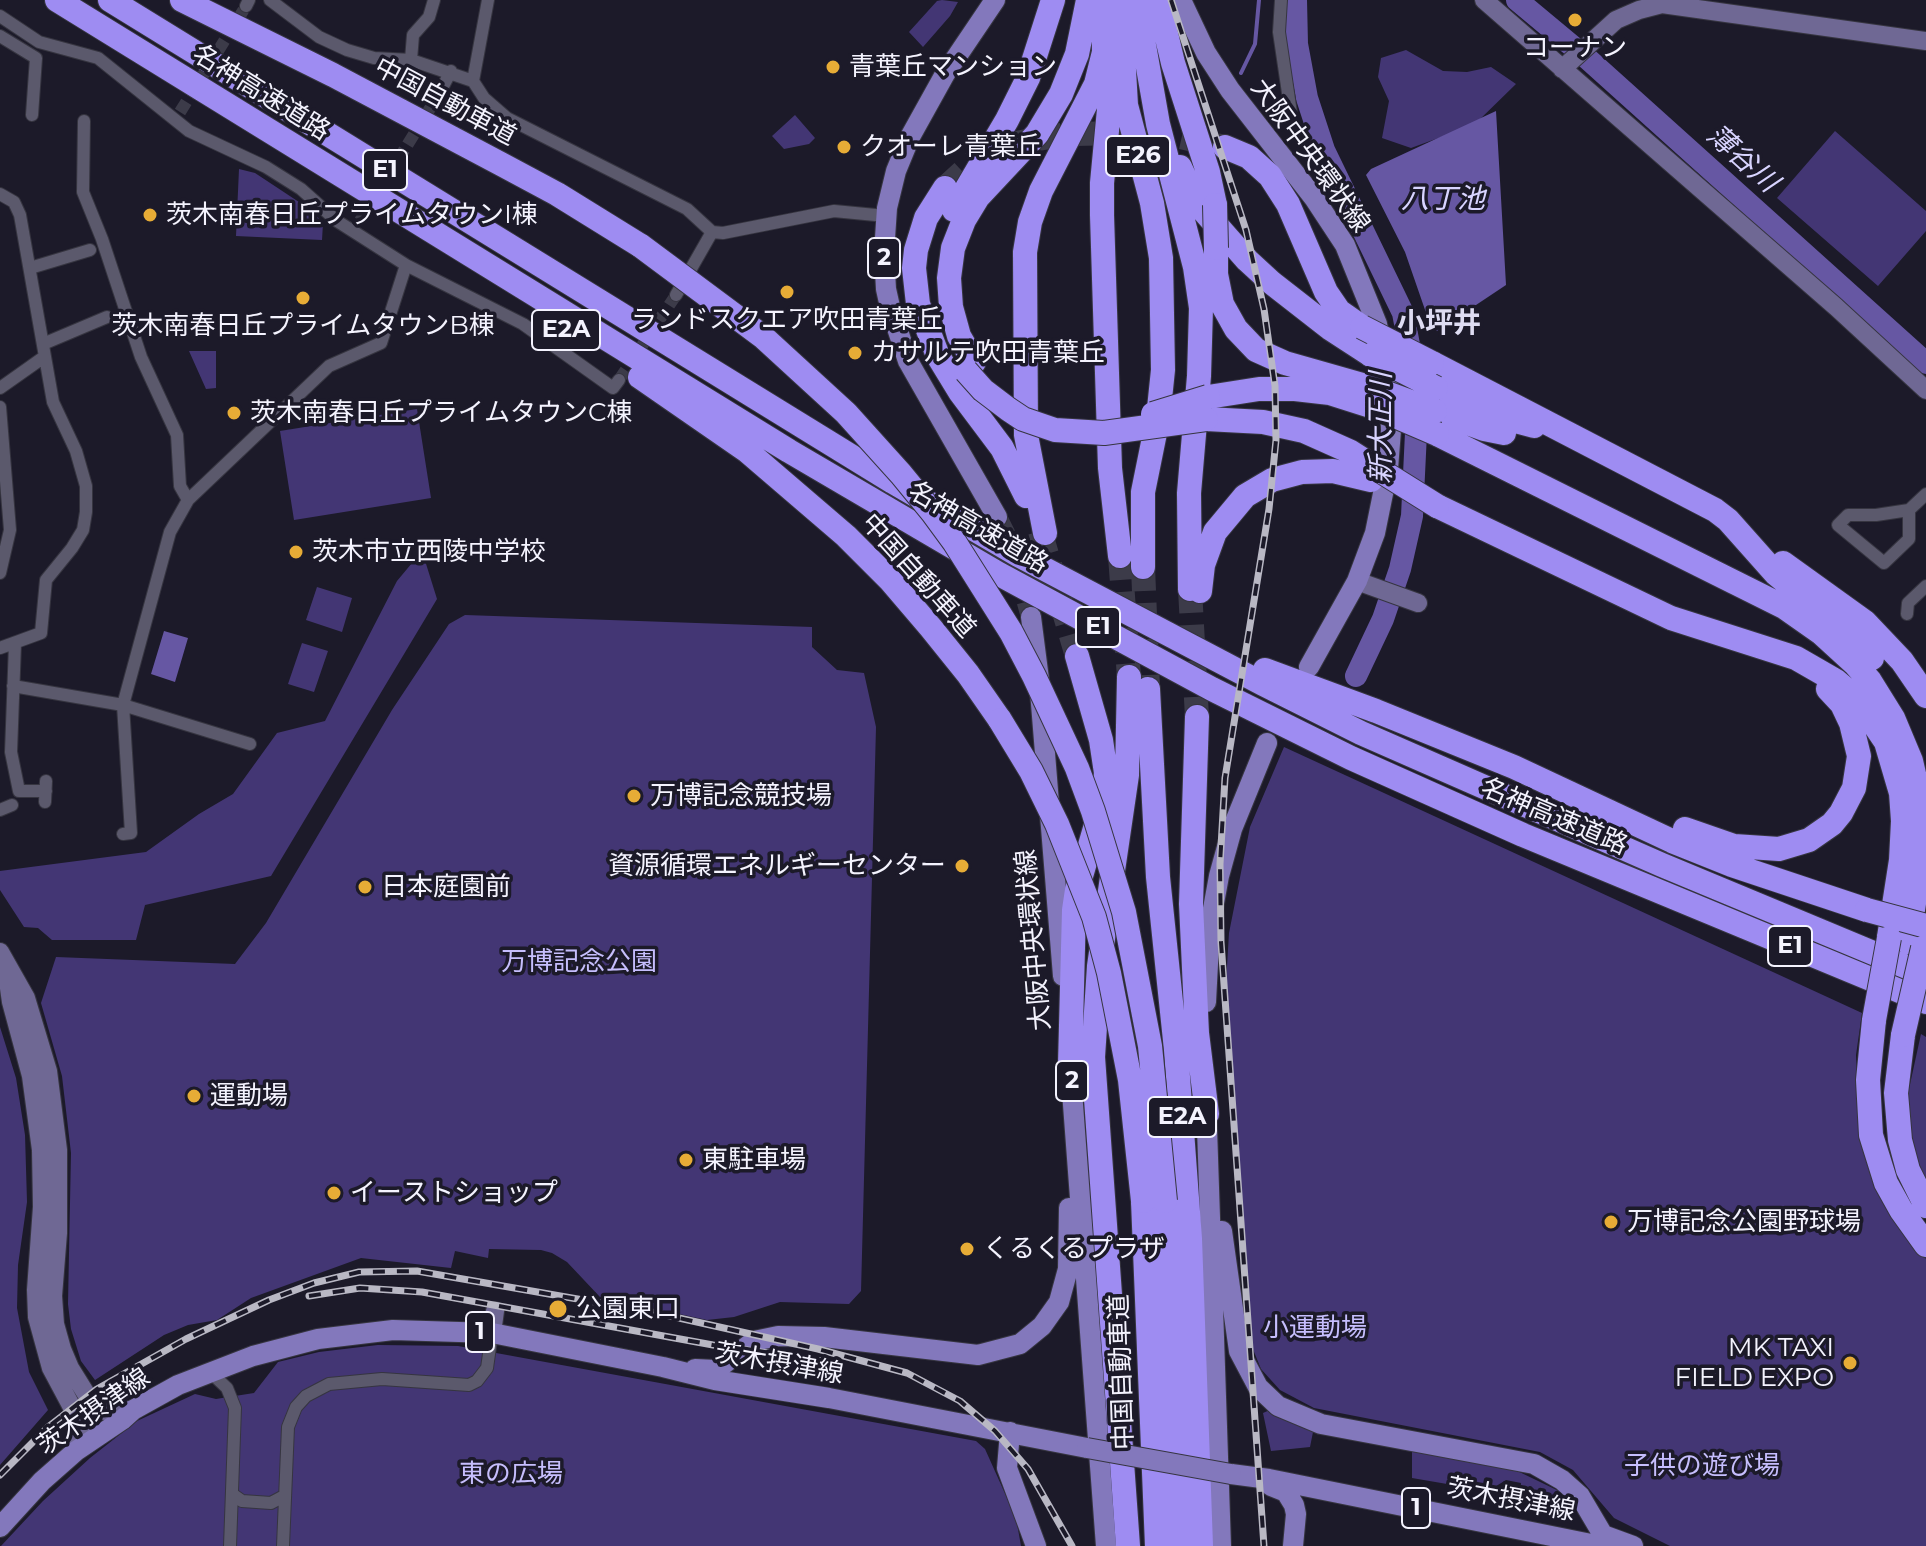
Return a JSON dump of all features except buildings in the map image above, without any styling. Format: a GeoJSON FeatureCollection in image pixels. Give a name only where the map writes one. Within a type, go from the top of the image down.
{"type":"FeatureCollection","features":[{"type":"Feature","properties":{"kind":"highway","name":"名神高速道路"},"geometry":{"type":"LineString","coordinates":[[110,0],[880,474],[1018,555],[1361,733],[1662,865],[1926,975]]}},
{"type":"Feature","properties":{"kind":"highway","name":"中国自動車道"},"geometry":{"type":"LineString","coordinates":[[182,0],[333,75],[557,194],[641,246],[762,336],[807,376],[874,442],[955,543],[1011,632],[1077,768],[1124,912],[1150,1046],[1157,1546]]}},
{"type":"Feature","properties":{"kind":"highway"},"geometry":{"type":"LineString","coordinates":[[970,367],[949,342],[939,312],[937,282],[940,251],[949,221],[965,189],[1007,120],[1028,78],[1053,0]]}},
{"type":"Feature","properties":{"kind":"highway"},"geometry":{"type":"LineString","coordinates":[[1088,0],[1077,54],[1061,94],[1037,134],[978,197],[964,220],[953,248],[949,278],[951,307],[970,367],[983,390],[1023,419],[1055,430],[1104,433],[1207,408],[1259,389],[1295,389],[1374,397],[1436,411],[1494,431],[1582,440]]}},
{"type":"Feature","properties":{"kind":"highway"},"geometry":{"type":"LineString","coordinates":[[945,188],[930,211],[918,241],[914,268],[918,304],[938,356],[1012,465],[1043,532],[1026,435],[1025,252],[1030,222],[1041,191],[1096,84],[1104,52],[1103,0]]}},
{"type":"Feature","properties":{"kind":"highway","name":"E26"},"geometry":{"type":"LineString","coordinates":[[1110,0],[1112,78],[1102,215],[1110,468],[1120,556]]}},
{"type":"Feature","properties":{"kind":"highway","name":"E26"},"geometry":{"type":"LineString","coordinates":[[1120,0],[1126,105],[1157,229],[1163,310],[1161,392],[1143,492],[1143,567]]}},
{"type":"Feature","properties":{"kind":"highway"},"geometry":{"type":"LineString","coordinates":[[1136,0],[1163,145],[1195,267],[1201,308],[1199,376],[1189,493],[1195,590],[1215,532],[1245,496],[1272,480],[1302,472],[1372,473]]}},
{"type":"Feature","properties":{"kind":"highway"},"geometry":{"type":"LineString","coordinates":[[1158,0],[1173,63],[1208,172],[1215,205],[1216,274],[1222,304],[1236,329],[1256,350],[1374,397]]}},
{"type":"Feature","properties":{"kind":"highway","name":"名神高速道路"},"geometry":{"type":"LineString","coordinates":[[64,5],[789,451],[999,574],[1212,689],[1351,758],[1653,890],[1926,1002]]}},
{"type":"Feature","properties":{"kind":"highway","name":"中国自動車道"},"geometry":{"type":"LineString","coordinates":[[64,5],[248,132],[645,381],[747,451],[827,519],[890,580],[968,674],[1031,771],[1057,824],[1094,917],[1109,973],[1154,1201],[1178,1546]]}},
{"type":"Feature","properties":{"kind":"highway"},"geometry":{"type":"LineString","coordinates":[[1142,42],[1184,177],[1203,210],[1272,283],[1331,329],[1371,355],[1436,411],[1784,607],[1821,633],[1870,681],[1893,718],[1911,761],[1921,804],[1914,937],[1889,1027],[1882,1081],[1885,1137],[1892,1171],[1901,1196],[1926,1243]]}},
{"type":"Feature","properties":{"kind":"highway"},"geometry":{"type":"LineString","coordinates":[[1225,147],[1249,157],[1270,176],[1292,212],[1326,292],[1339,311],[1362,327],[1702,502],[1728,520],[1776,574],[1844,630],[1870,657],[1907,710],[1926,758]]}},
{"type":"Feature","properties":{"kind":"highway"},"geometry":{"type":"LineString","coordinates":[[1207,408],[1304,431],[1351,452],[1372,473],[1448,511],[1671,618],[1796,658],[1836,681],[1856,698],[1886,742],[1898,779],[1903,821],[1898,885],[1914,937],[1889,1027],[1868,1061],[1871,1135],[1886,1183],[1901,1210],[1926,1243]]}},
{"type":"Feature","properties":{"kind":"highway"},"geometry":{"type":"LineString","coordinates":[[1741,535],[1865,622],[1902,661],[1926,696]]}},
{"type":"Feature","properties":{"kind":"highway"},"geometry":{"type":"LineString","coordinates":[[1161,631],[1376,711],[1514,767],[1734,846],[1779,849],[1809,840],[1832,824],[1854,788],[1859,756],[1851,723],[1842,704],[1821,682],[1734,639]]}},
{"type":"Feature","properties":{"kind":"highway"},"geometry":{"type":"LineString","coordinates":[[1070,1064],[1074,910],[1102,804],[1106,773],[1101,740],[1077,656]]}},
{"type":"Feature","properties":{"kind":"highway","name":"E2A"},"geometry":{"type":"LineString","coordinates":[[1128,1546],[1093,1057],[1099,966],[1138,683],[1176,1050],[1190,1239],[1201,1546]]}},
{"type":"Feature","properties":{"kind":"highway"},"geometry":{"type":"LineString","coordinates":[[1197,717],[1191,916],[1197,1033],[1207,1114]]}},
{"type":"Feature","properties":{"kind":"highway"},"geometry":{"type":"LineString","coordinates":[[1514,767],[1672,841],[1732,865],[1867,910],[1914,937]]}},
{"type":"Feature","properties":{"kind":"highway"},"geometry":{"type":"LineString","coordinates":[[1653,890],[1822,972],[1926,1016]]}},
{"type":"Feature","properties":{"kind":"highway"},"geometry":{"type":"LineString","coordinates":[[1889,1027],[1897,1084],[1899,1132],[1908,1170],[1926,1206]]}},
{"type":"Feature","properties":{"kind":"highway"},"geometry":{"type":"LineString","coordinates":[[1885,1137],[1897,1176],[1926,1229]]}},
{"type":"Feature","properties":{"kind":"main road","name":"2"},"geometry":{"type":"LineString","coordinates":[[995,0],[919,118],[896,171],[886,216],[884,253],[886,289],[900,341],[920,384],[997,517]]}},
{"type":"Feature","properties":{"kind":"main road","name":"大阪中央環状線"},"geometry":{"type":"LineString","coordinates":[[1181,0],[1206,53],[1230,90],[1314,198],[1345,245],[1377,324],[1389,383],[1391,430],[1388,469],[1375,533],[1357,581],[1309,667]]}},
{"type":"Feature","properties":{"kind":"main road","name":"大阪中央環状線"},"geometry":{"type":"LineString","coordinates":[[1031,617],[1039,679],[1106,1546]]}},
{"type":"Feature","properties":{"kind":"main road"},"geometry":{"type":"LineString","coordinates":[[1221,1546],[1206,997],[1214,900],[1232,829],[1267,743]]}},
{"type":"Feature","properties":{"kind":"main road"},"geometry":{"type":"LineString","coordinates":[[663,1367],[716,1370],[754,1341],[778,1336],[824,1337],[978,1355],[1020,1344],[1051,1315],[1064,1286],[1069,1252],[1069,1162],[1074,1113]]}},
{"type":"Feature","properties":{"kind":"main road"},"geometry":{"type":"LineString","coordinates":[[1208,1152],[1239,1351],[1250,1376],[1266,1397],[1291,1413],[1321,1424],[1534,1464],[1562,1480],[1580,1496],[1603,1535],[1633,1546]]}},
{"type":"Feature","properties":{"kind":"main road","name":"茨木摂津線"},"geometry":{"type":"LineString","coordinates":[[0,1527],[42,1481],[76,1451],[133,1410],[209,1371],[318,1339],[393,1330],[492,1333],[715,1380],[1010,1432],[1601,1546]]}},
{"type":"Feature","properties":{"kind":"main road"},"geometry":{"type":"LineString","coordinates":[[1010,1432],[1007,1468],[1036,1546]]}},
{"type":"Feature","properties":{"kind":"main road"},"geometry":{"type":"LineString","coordinates":[[1261,1480],[1286,1492],[1291,1498],[1296,1514],[1293,1546]]}},
{"type":"Feature","properties":{"kind":"street"},"geometry":{"type":"LineString","coordinates":[[270,0],[319,37],[347,50],[374,58],[411,60],[451,71],[473,81],[484,98],[507,118],[687,209],[712,232],[723,233],[834,211],[886,216]]}},
{"type":"Feature","properties":{"kind":"street"},"geometry":{"type":"LineString","coordinates":[[411,60],[413,35],[429,17],[434,0]]}},
{"type":"Feature","properties":{"kind":"street"},"geometry":{"type":"LineString","coordinates":[[473,81],[488,0]]}},
{"type":"Feature","properties":{"kind":"street"},"geometry":{"type":"LineString","coordinates":[[1281,0],[1279,32],[1291,113]]}},
{"type":"Feature","properties":{"kind":"street"},"geometry":{"type":"LineString","coordinates":[[1484,0],[1574,58],[1926,390]]}},
{"type":"Feature","properties":{"kind":"street"},"geometry":{"type":"LineString","coordinates":[[1574,58],[1616,20],[1662,4],[1926,41]]}},
{"type":"Feature","properties":{"kind":"street"},"geometry":{"type":"LineString","coordinates":[[0,16],[39,42],[98,58],[178,116],[189,131],[266,167],[357,227],[406,265],[523,324],[613,388],[619,380]]}},
{"type":"Feature","properties":{"kind":"street"},"geometry":{"type":"LineString","coordinates":[[0,36],[36,58],[32,115]]}},
{"type":"Feature","properties":{"kind":"street"},"geometry":{"type":"LineString","coordinates":[[439,94],[451,71]]}},
{"type":"Feature","properties":{"kind":"street"},"geometry":{"type":"LineString","coordinates":[[84,121],[83,192],[141,357],[177,435],[180,486],[188,500]]}},
{"type":"Feature","properties":{"kind":"street"},"geometry":{"type":"LineString","coordinates":[[0,194],[14,202],[20,215],[53,402],[80,462],[86,486],[83,530],[46,580],[41,633],[0,648]]}},
{"type":"Feature","properties":{"kind":"street"},"geometry":{"type":"LineString","coordinates":[[676,295],[712,232]]}},
{"type":"Feature","properties":{"kind":"street"},"geometry":{"type":"LineString","coordinates":[[30,268],[90,250]]}},
{"type":"Feature","properties":{"kind":"street"},"geometry":{"type":"LineString","coordinates":[[123,834],[131,833],[123,705],[170,532],[188,500],[329,366],[381,343],[406,265]]}},
{"type":"Feature","properties":{"kind":"street"},"geometry":{"type":"LineString","coordinates":[[0,388],[44,350],[107,317]]}},
{"type":"Feature","properties":{"kind":"street"},"geometry":{"type":"LineString","coordinates":[[0,407],[10,530],[0,573]]}},
{"type":"Feature","properties":{"kind":"street"},"geometry":{"type":"LineString","coordinates":[[1909,510],[1909,539],[1884,563],[1838,525],[1848,515],[1909,510],[1926,494]]}},
{"type":"Feature","properties":{"kind":"street"},"geometry":{"type":"LineString","coordinates":[[1357,581],[1412,600]]}},
{"type":"Feature","properties":{"kind":"street"},"geometry":{"type":"LineString","coordinates":[[1907,614],[1908,603],[1926,586]]}},
{"type":"Feature","properties":{"kind":"street"},"geometry":{"type":"LineString","coordinates":[[15,644],[11,752],[19,791],[46,791]]}},
{"type":"Feature","properties":{"kind":"street"},"geometry":{"type":"LineString","coordinates":[[13,686],[123,705],[250,744]]}},
{"type":"Feature","properties":{"kind":"street"},"geometry":{"type":"LineString","coordinates":[[3,958],[26,998],[48,1071],[59,1178],[53,1296],[55,1324],[62,1349],[93,1405],[110,1413],[133,1410]]}},
{"type":"Feature","properties":{"kind":"street"},"geometry":{"type":"LineString","coordinates":[[3,958],[31,1076],[41,1150],[37,1317],[51,1368],[83,1428],[76,1451]]}},
{"type":"Feature","properties":{"kind":"street"},"geometry":{"type":"LineString","coordinates":[[283,1546],[288,1427],[296,1407],[306,1396],[329,1384],[382,1379],[469,1385],[477,1381],[487,1368],[495,1311]]}},
{"type":"Feature","properties":{"kind":"street"},"geometry":{"type":"LineString","coordinates":[[209,1371],[227,1388],[235,1408],[230,1546]]}},
{"type":"Feature","properties":{"kind":"street"},"geometry":{"type":"LineString","coordinates":[[232,1494],[242,1501],[271,1503],[284,1496]]}},
{"type":"Feature","properties":{"kind":"green space"},"geometry":{"type":"Polygon","coordinates":[[[937,1],[958,2],[923,47],[909,32],[937,1]]]}},
{"type":"Feature","properties":{"kind":"green space"},"geometry":{"type":"Polygon","coordinates":[[[1406,50],[1443,71],[1467,72],[1491,67],[1516,84],[1474,125],[1411,148],[1382,138],[1389,101],[1378,77],[1381,58],[1406,50]]]}},
{"type":"Feature","properties":{"kind":"green space"},"geometry":{"type":"Polygon","coordinates":[[[795,115],[815,138],[809,144],[784,149],[772,136],[795,115]]]}},
{"type":"Feature","properties":{"kind":"green space"},"geometry":{"type":"Polygon","coordinates":[[[1835,131],[1926,211],[1926,231],[1878,286],[1777,198],[1835,131]]]}},
{"type":"Feature","properties":{"kind":"green space"},"geometry":{"type":"Polygon","coordinates":[[[239,169],[255,173],[311,210],[323,223],[322,240],[236,236],[239,169]]]}},
{"type":"Feature","properties":{"kind":"green space"},"geometry":{"type":"Polygon","coordinates":[[[189,351],[216,351],[216,388],[206,389],[189,351]]]}},
{"type":"Feature","properties":{"kind":"green space"},"geometry":{"type":"Polygon","coordinates":[[[417,409],[431,498],[294,520],[280,431],[417,409]]]}},
{"type":"Feature","properties":{"kind":"green space"},"geometry":{"type":"Polygon","coordinates":[[[422,551],[437,599],[271,876],[145,905],[136,940],[52,940],[38,928],[24,927],[0,890],[0,871],[146,852],[233,794],[277,733],[325,721],[397,581],[422,551]]]}},
{"type":"Feature","properties":{"kind":"green space"},"geometry":{"type":"Polygon","coordinates":[[[317,587],[352,598],[342,632],[306,620],[317,587]]]}},
{"type":"Feature","properties":{"kind":"green space","name":"万博記念公園"},"geometry":{"type":"Polygon","coordinates":[[[465,615],[812,627],[812,647],[837,670],[864,673],[876,727],[861,1291],[849,1304],[780,1302],[734,1317],[707,1320],[600,1297],[567,1262],[541,1250],[489,1249],[488,1258],[455,1251],[451,1268],[361,1258],[251,1298],[217,1320],[188,1325],[164,1335],[95,1380],[81,1361],[71,1329],[68,1304],[71,1153],[62,1076],[41,1003],[56,957],[235,964],[266,923],[392,710],[449,624],[465,615]]]}},
{"type":"Feature","properties":{"kind":"green space"},"geometry":{"type":"Polygon","coordinates":[[[302,643],[328,651],[314,692],[288,684],[302,643]]]}},
{"type":"Feature","properties":{"kind":"green space"},"geometry":{"type":"Polygon","coordinates":[[[1284,747],[1862,1013],[1856,1055],[1858,1101],[1879,1191],[1926,1259],[1926,1546],[1670,1546],[1614,1518],[1573,1470],[1540,1452],[1314,1408],[1280,1390],[1261,1369],[1250,1342],[1224,1017],[1229,933],[1250,827],[1284,747]]]}},
{"type":"Feature","properties":{"kind":"green space"},"geometry":{"type":"Polygon","coordinates":[[[0,1027],[16,1078],[25,1135],[27,1202],[18,1265],[17,1308],[29,1372],[48,1410],[0,1465],[0,1027]]]}},
{"type":"Feature","properties":{"kind":"green space"},"geometry":{"type":"Polygon","coordinates":[[[1921,1034],[1926,1037],[1926,1187],[1913,1150],[1907,1098],[1921,1034]]]}},
{"type":"Feature","properties":{"kind":"green space","name":"東の広場"},"geometry":{"type":"Polygon","coordinates":[[[378,1345],[458,1346],[976,1441],[985,1449],[1016,1518],[1021,1546],[1,1546],[43,1501],[137,1421],[195,1394],[216,1399],[254,1393],[278,1362],[319,1352],[378,1345]]]}},
{"type":"Feature","properties":{"kind":"green space"},"geometry":{"type":"Polygon","coordinates":[[[1272,1409],[1313,1432],[1310,1447],[1271,1451],[1263,1413],[1272,1409]]]}},
{"type":"Feature","properties":{"kind":"green space"},"geometry":{"type":"Polygon","coordinates":[[[1412,1449],[1509,1467],[1563,1493],[1557,1504],[1520,1496],[1521,1483],[1506,1480],[1488,1491],[1412,1478],[1412,1449]]]}},
{"type":"Feature","properties":{"kind":"water","name":"八丁池"},"geometry":{"type":"Polygon","coordinates":[[[1496,111],[1506,285],[1437,331],[1432,330],[1405,252],[1366,175],[1371,169],[1496,111]]]}},
{"type":"Feature","properties":{"kind":"water"},"geometry":{"type":"Polygon","coordinates":[[[164,631],[188,638],[175,682],[151,674],[164,631]]]}},
{"type":"Feature","properties":{"kind":"waterway"},"geometry":{"type":"LineString","coordinates":[[1241,73],[1255,44],[1259,0]]}},
{"type":"Feature","properties":{"kind":"waterway","name":"新大正川"},"geometry":{"type":"LineString","coordinates":[[1296,0],[1297,44],[1307,98],[1324,150],[1403,313],[1413,366]]}},
{"type":"Feature","properties":{"kind":"waterway","name":"薄谷川"},"geometry":{"type":"LineString","coordinates":[[1517,0],[1589,60],[1926,363]]}},
{"type":"Feature","properties":{"kind":"waterway","name":"新大正川"},"geometry":{"type":"LineString","coordinates":[[1356,676],[1383,619],[1400,569],[1412,516],[1417,412]]}},
{"type":"Feature","properties":{"kind":"tunnel"},"geometry":{"type":"LineString","coordinates":[[180,112],[246,6]]}},
{"type":"Feature","properties":{"kind":"tunnel"},"geometry":{"type":"LineString","coordinates":[[360,221],[439,94]]}},
{"type":"Feature","properties":{"kind":"tunnel"},"geometry":{"type":"LineString","coordinates":[[945,188],[971,164],[993,151],[1016,143],[1066,134],[1136,133],[1180,137],[1225,147]]}},
{"type":"Feature","properties":{"kind":"tunnel"},"geometry":{"type":"LineString","coordinates":[[619,380],[676,295]]}},
{"type":"Feature","properties":{"kind":"tunnel"},"geometry":{"type":"LineString","coordinates":[[997,517],[1010,543],[1031,617]]}},
{"type":"Feature","properties":{"kind":"tunnel"},"geometry":{"type":"LineString","coordinates":[[1040,531],[1077,656]]}},
{"type":"Feature","properties":{"kind":"tunnel"},"geometry":{"type":"LineString","coordinates":[[1120,556],[1129,677]]}},
{"type":"Feature","properties":{"kind":"tunnel"},"geometry":{"type":"LineString","coordinates":[[1143,567],[1148,689]]}},
{"type":"Feature","properties":{"kind":"tunnel"},"geometry":{"type":"LineString","coordinates":[[1190,589],[1197,717]]}},
{"type":"Feature","properties":{"kind":"railway"},"geometry":{"type":"LineString","coordinates":[[1171,0],[1246,230],[1264,309],[1275,386],[1276,440],[1269,509],[1225,778],[1220,864],[1221,942],[1264,1546]]}},
{"type":"Feature","properties":{"kind":"railway"},"geometry":{"type":"LineString","coordinates":[[0,1475],[48,1427],[97,1389],[186,1339],[269,1300],[314,1283],[359,1272],[417,1271],[652,1312],[818,1349],[907,1373],[960,1401],[995,1431],[1028,1469],[1072,1546]]}},
{"type":"Feature","properties":{"kind":"railway"},"geometry":{"type":"LineString","coordinates":[[309,1296],[360,1288],[422,1292],[713,1345],[822,1361]]}},
{"type":"Feature","properties":{"kind":"place","name":"コーナン"},"geometry":{"type":"Point","coordinates":[1575,20]}},
{"type":"Feature","properties":{"kind":"place","name":"青葉丘マンション"},"geometry":{"type":"Point","coordinates":[833,67]}},
{"type":"Feature","properties":{"kind":"place","name":"クオーレ青葉丘"},"geometry":{"type":"Point","coordinates":[844,147]}},
{"type":"Feature","properties":{"kind":"place","name":"茨木南春日丘プライムタウンI棟"},"geometry":{"type":"Point","coordinates":[150,215]}},
{"type":"Feature","properties":{"kind":"place","name":"ランドスクエア吹田青葉丘"},"geometry":{"type":"Point","coordinates":[787,292]}},
{"type":"Feature","properties":{"kind":"place","name":"茨木南春日丘プライムタウンB棟"},"geometry":{"type":"Point","coordinates":[303,298]}},
{"type":"Feature","properties":{"kind":"place","name":"カサルテ吹田青葉丘"},"geometry":{"type":"Point","coordinates":[855,353]}},
{"type":"Feature","properties":{"kind":"place","name":"茨木南春日丘プライムタウンC棟"},"geometry":{"type":"Point","coordinates":[234,413]}},
{"type":"Feature","properties":{"kind":"place","name":"茨木市立西陵中学校"},"geometry":{"type":"Point","coordinates":[296,552]}},
{"type":"Feature","properties":{"kind":"place","name":"万博記念競技場"},"geometry":{"type":"Point","coordinates":[634,796]}},
{"type":"Feature","properties":{"kind":"place","name":"資源循環エネルギーセンター"},"geometry":{"type":"Point","coordinates":[962,866]}},
{"type":"Feature","properties":{"kind":"place","name":"日本庭園前"},"geometry":{"type":"Point","coordinates":[365,887]}},
{"type":"Feature","properties":{"kind":"place","name":"運動場"},"geometry":{"type":"Point","coordinates":[194,1096]}},
{"type":"Feature","properties":{"kind":"place","name":"東駐車場"},"geometry":{"type":"Point","coordinates":[686,1160]}},
{"type":"Feature","properties":{"kind":"place","name":"イーストショップ"},"geometry":{"type":"Point","coordinates":[334,1193]}},
{"type":"Feature","properties":{"kind":"place","name":"万博記念公園野球場"},"geometry":{"type":"Point","coordinates":[1611,1222]}},
{"type":"Feature","properties":{"kind":"place","name":"くるくるプラザ"},"geometry":{"type":"Point","coordinates":[967,1249]}},
{"type":"Feature","properties":{"kind":"place","name":"公園東口"},"geometry":{"type":"Point","coordinates":[558,1309]}},
{"type":"Feature","properties":{"kind":"place","name":"MK TAXI FIELD EXPO"},"geometry":{"type":"Point","coordinates":[1850,1363]}},
{"type":"Feature","properties":{"kind":"district","name":"小坪井"},"geometry":{"type":"Point","coordinates":[1439,324]}},
{"type":"Feature","properties":{"kind":"park label","name":"小運動場"},"geometry":{"type":"Point","coordinates":[1315,1328]}},
{"type":"Feature","properties":{"kind":"park label","name":"子供の遊び場"},"geometry":{"type":"Point","coordinates":[1702,1466]}}]}
